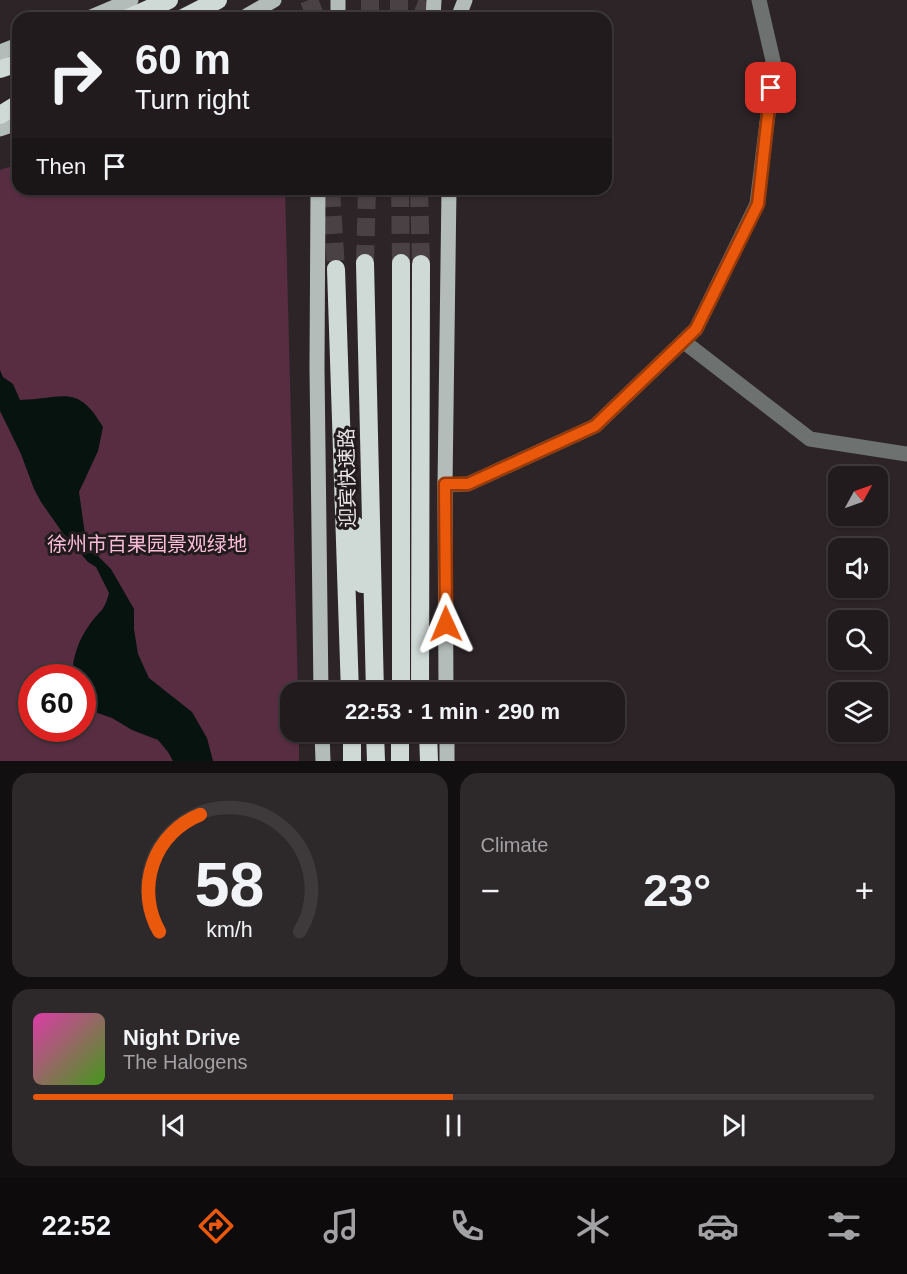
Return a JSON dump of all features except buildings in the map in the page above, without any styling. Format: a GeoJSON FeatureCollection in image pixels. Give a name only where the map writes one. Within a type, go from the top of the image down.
{"type":"FeatureCollection","features":[{"type":"Feature","properties":{"kind":"highway"},"geometry":{"type":"LineString","coordinates":[[142,12],[169,0]]}},
{"type":"Feature","properties":{"kind":"highway"},"geometry":{"type":"LineString","coordinates":[[195,12],[218,0]]}},
{"type":"Feature","properties":{"kind":"highway","name":"迎宾快速路"},"geometry":{"type":"LineString","coordinates":[[365,263],[374,682]]}},
{"type":"Feature","properties":{"kind":"highway"},"geometry":{"type":"LineString","coordinates":[[400,682],[401,263]]}},
{"type":"Feature","properties":{"kind":"highway"},"geometry":{"type":"LineString","coordinates":[[420,682],[421,264]]}},
{"type":"Feature","properties":{"kind":"highway"},"geometry":{"type":"LineString","coordinates":[[336,269],[350,682]]}},
{"type":"Feature","properties":{"kind":"highway"},"geometry":{"type":"LineString","coordinates":[[341,419],[373,682]]}},
{"type":"Feature","properties":{"kind":"highway"},"geometry":{"type":"LineString","coordinates":[[421,531],[426,682]]}},
{"type":"Feature","properties":{"kind":"highway"},"geometry":{"type":"LineString","coordinates":[[352,742],[352,761]]}},
{"type":"Feature","properties":{"kind":"highway"},"geometry":{"type":"LineString","coordinates":[[375,742],[376,761]]}},
{"type":"Feature","properties":{"kind":"highway"},"geometry":{"type":"LineString","coordinates":[[400,742],[400,761]]}},
{"type":"Feature","properties":{"kind":"highway"},"geometry":{"type":"LineString","coordinates":[[419,742],[419,761]]}},
{"type":"Feature","properties":{"kind":"highway"},"geometry":{"type":"LineString","coordinates":[[428,742],[429,761]]}},
{"type":"Feature","properties":{"kind":"main road"},"geometry":{"type":"LineString","coordinates":[[103,12],[131,0]]}},
{"type":"Feature","properties":{"kind":"main road"},"geometry":{"type":"LineString","coordinates":[[253,12],[274,0]]}},
{"type":"Feature","properties":{"kind":"main road"},"geometry":{"type":"LineString","coordinates":[[318,195],[317,368],[321,682]]}},
{"type":"Feature","properties":{"kind":"main road"},"geometry":{"type":"LineString","coordinates":[[446,682],[445,484],[449,195]]}},
{"type":"Feature","properties":{"kind":"main road"},"geometry":{"type":"LineString","coordinates":[[322,742],[323,761]]}},
{"type":"Feature","properties":{"kind":"main road"},"geometry":{"type":"LineString","coordinates":[[447,742],[447,761]]}},
{"type":"Feature","properties":{"kind":"street"},"geometry":{"type":"LineString","coordinates":[[445,484],[468,484],[595,426],[696,329],[758,204],[774,65],[759,0]]}},
{"type":"Feature","properties":{"kind":"street"},"geometry":{"type":"LineString","coordinates":[[683,341],[810,439],[907,454]]}},
{"type":"Feature","properties":{"kind":"green space","name":"徐州市百果园景观绿地"},"geometry":{"type":"Polygon","coordinates":[[[12,166],[12,195],[285,195],[298,682],[280,682],[280,742],[299,742],[299,761],[0,761],[0,170],[12,166]]]}},
{"type":"Feature","properties":{"kind":"shaded area"},"geometry":{"type":"Polygon","coordinates":[[[0,370],[3,377],[13,384],[20,400],[59,397],[77,399],[94,413],[103,427],[98,451],[79,492],[85,534],[99,557],[111,569],[134,609],[138,654],[149,678],[192,712],[207,738],[213,761],[173,761],[158,740],[96,712],[96,664],[73,664],[82,637],[103,607],[109,593],[96,567],[88,562],[62,532],[41,502],[0,411],[0,370]]]}},
{"type":"Feature","properties":{"kind":"tunnel"},"geometry":{"type":"LineString","coordinates":[[309,0],[314,12]]}},
{"type":"Feature","properties":{"kind":"tunnel"},"geometry":{"type":"LineString","coordinates":[[370,0],[370,12]]}},
{"type":"Feature","properties":{"kind":"tunnel"},"geometry":{"type":"LineString","coordinates":[[399,0],[399,12]]}},
{"type":"Feature","properties":{"kind":"tunnel"},"geometry":{"type":"LineString","coordinates":[[423,12],[428,0]]}},
{"type":"Feature","properties":{"kind":"tunnel"},"geometry":{"type":"LineString","coordinates":[[331,195],[336,269]]}},
{"type":"Feature","properties":{"kind":"tunnel"},"geometry":{"type":"LineString","coordinates":[[365,263],[367,195]]}},
{"type":"Feature","properties":{"kind":"tunnel"},"geometry":{"type":"LineString","coordinates":[[400,195],[401,263]]}},
{"type":"Feature","properties":{"kind":"tunnel"},"geometry":{"type":"LineString","coordinates":[[419,195],[421,264]]}},
{"type":"Feature","properties":{"kind":"route"},"geometry":{"type":"LineString","coordinates":[[446,624],[445,484],[468,484],[595,426],[696,329],[758,204],[771,88]]}}]}
